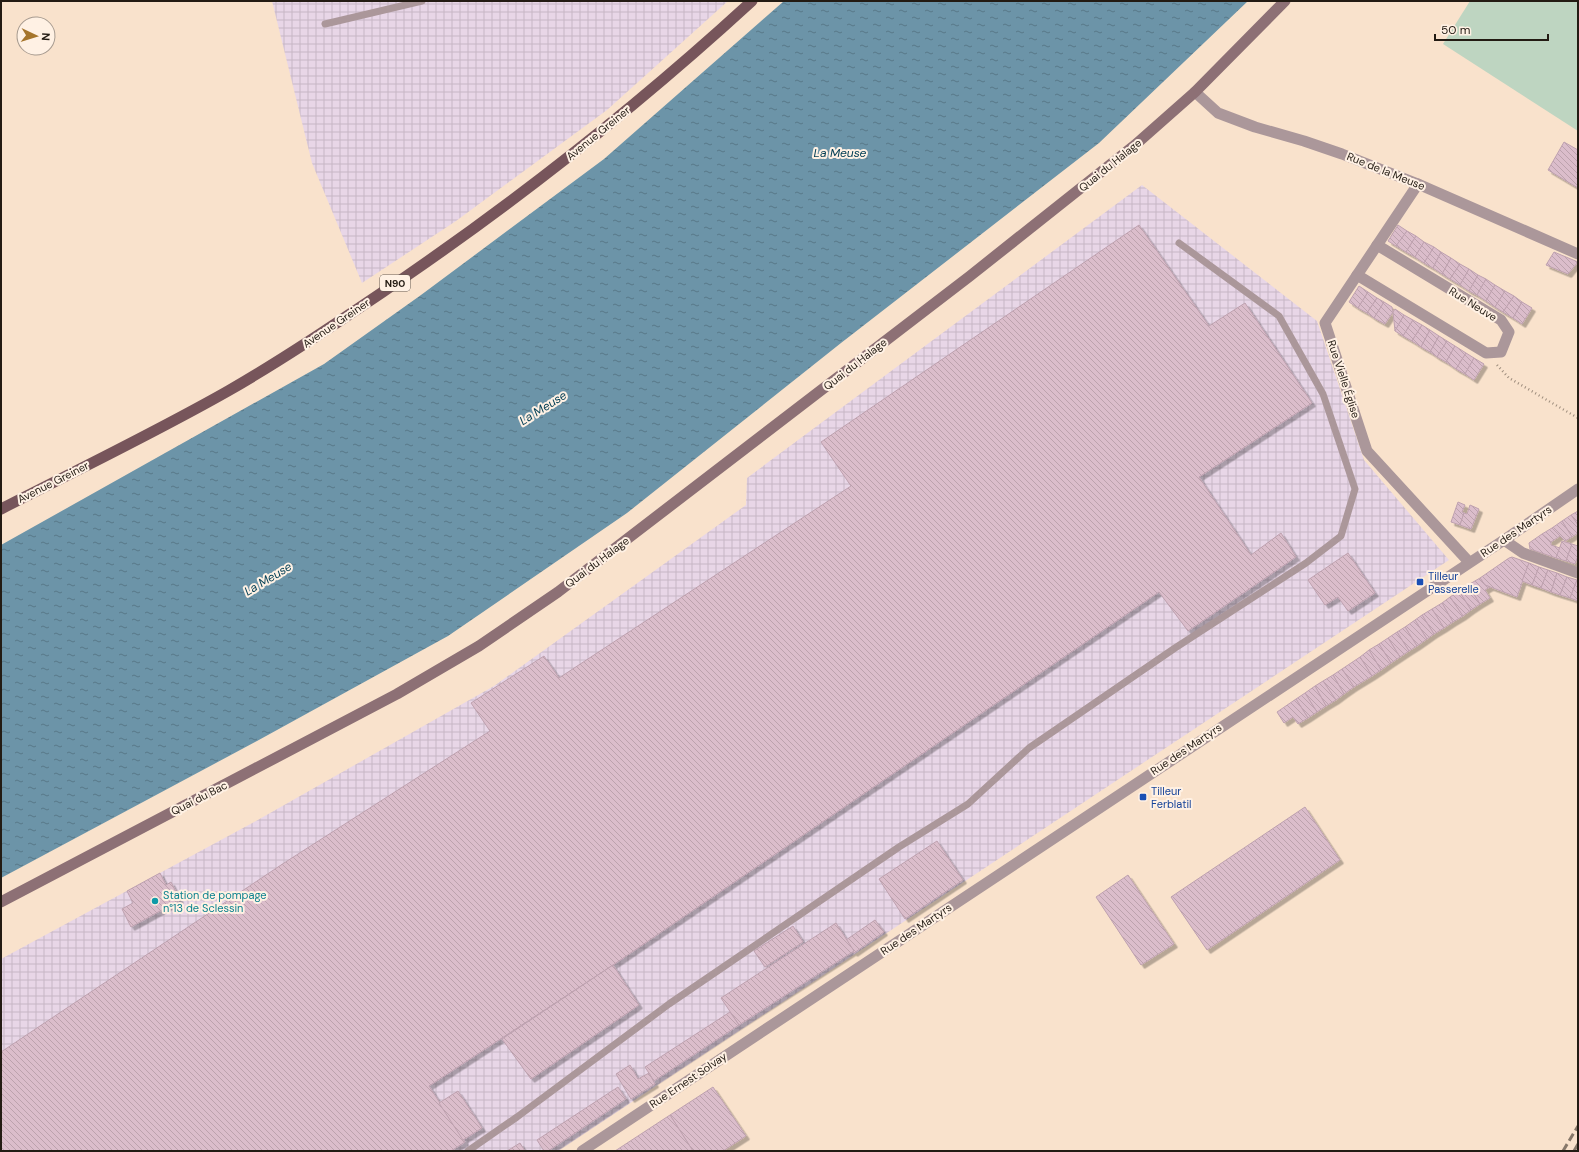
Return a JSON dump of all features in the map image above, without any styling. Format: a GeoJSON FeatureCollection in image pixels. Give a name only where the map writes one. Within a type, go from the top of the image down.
{"type":"FeatureCollection","features":[{"type":"Feature","properties":{"kind":"main road","name":"Avenue Greiner"},"geometry":{"type":"LineString","coordinates":[[1,509],[228,390],[299,348],[369,302],[477,226],[568,157],[664,79],[752,1]]}},
{"type":"Feature","properties":{"kind":"main road","name":"Quai du Halage"},"geometry":{"type":"LineString","coordinates":[[397,694],[479,646],[558,592],[1077,192],[1135,146],[1195,92],[1285,1]]}},
{"type":"Feature","properties":{"kind":"main road","name":"Quai du Bac"},"geometry":{"type":"LineString","coordinates":[[1,902],[397,694]]}},
{"type":"Feature","properties":{"kind":"street","name":"Rue de la Meuse"},"geometry":{"type":"LineString","coordinates":[[1195,92],[1218,113],[1255,127],[1342,154],[1418,184],[1578,254]]}},
{"type":"Feature","properties":{"kind":"street","name":"Rue Vielle Église"},"geometry":{"type":"LineString","coordinates":[[1418,184],[1325,323],[1367,452],[1469,562]]}},
{"type":"Feature","properties":{"kind":"street","name":"Rue Neuve"},"geometry":{"type":"LineString","coordinates":[[1377,245],[1500,320],[1509,332],[1501,352],[1486,353]]}},
{"type":"Feature","properties":{"kind":"street"},"geometry":{"type":"LineString","coordinates":[[1357,275],[1486,353]]}},
{"type":"Feature","properties":{"kind":"street","name":"Rue des Martyrs"},"geometry":{"type":"LineString","coordinates":[[794,1010],[1504,540],[1578,489]]}},
{"type":"Feature","properties":{"kind":"street"},"geometry":{"type":"LineString","coordinates":[[1504,540],[1523,554],[1578,573]]}},
{"type":"Feature","properties":{"kind":"street","name":"Rue Ernest Solvay"},"geometry":{"type":"LineString","coordinates":[[582,1151],[794,1010]]}},
{"type":"Feature","properties":{"kind":"lane"},"geometry":{"type":"LineString","coordinates":[[325,24],[422,1]]}},
{"type":"Feature","properties":{"kind":"lane"},"geometry":{"type":"LineString","coordinates":[[468,1151],[517,1117],[669,1004],[899,847],[968,804],[1029,748],[1174,648],[1306,563],[1341,536],[1355,489],[1324,394],[1279,316],[1180,243]]}},
{"type":"Feature","properties":{"kind":"path"},"geometry":{"type":"LineString","coordinates":[[1486,353],[1509,378],[1578,418]]}},
{"type":"Feature","properties":{"kind":"shaded area"},"geometry":{"type":"Polygon","coordinates":[[[272,1],[728,1],[607,110],[456,221],[362,283],[312,163],[272,1]]]}},
{"type":"Feature","properties":{"kind":"shaded area"},"geometry":{"type":"Polygon","coordinates":[[[1142,185],[1317,321],[1364,460],[1449,560],[558,1151],[1,1151],[1,959],[256,821],[494,686],[746,505],[747,478],[1142,185]]]}},
{"type":"Feature","properties":{"kind":"green space"},"geometry":{"type":"Polygon","coordinates":[[[1470,1],[1578,1],[1578,131],[1443,44],[1470,1]]]}},
{"type":"Feature","properties":{"kind":"water","name":"La Meuse"},"geometry":{"type":"Polygon","coordinates":[[[784,1],[1248,1],[1099,143],[841,343],[627,513],[448,636],[257,741],[1,878],[1,545],[324,364],[421,295],[604,159],[784,1]]]}},
{"type":"Feature","properties":{"kind":"building"},"geometry":{"type":"Polygon","coordinates":[[[1564,142],[1578,150],[1578,188],[1548,170],[1564,142]]]}},
{"type":"Feature","properties":{"kind":"building"},"geometry":{"type":"Polygon","coordinates":[[[1139,225],[1209,326],[1245,303],[1312,403],[1199,477],[1251,555],[1281,533],[1296,557],[1188,631],[1159,592],[613,965],[429,1086],[465,1142],[451,1151],[1,1151],[1,1052],[284,863],[490,731],[471,703],[544,656],[559,678],[851,486],[821,442],[1139,225]]]}},
{"type":"Feature","properties":{"kind":"building"},"geometry":{"type":"Polygon","coordinates":[[[1398,225],[1407,231],[1396,246],[1388,241],[1398,225]]]}},
{"type":"Feature","properties":{"kind":"building"},"geometry":{"type":"Polygon","coordinates":[[[1407,231],[1416,236],[1406,252],[1396,246],[1407,231]]]}},
{"type":"Feature","properties":{"kind":"building"},"geometry":{"type":"Polygon","coordinates":[[[1416,236],[1424,242],[1415,257],[1406,252],[1416,236]]]}},
{"type":"Feature","properties":{"kind":"building"},"geometry":{"type":"Polygon","coordinates":[[[1424,242],[1434,247],[1424,263],[1415,257],[1424,242]]]}},
{"type":"Feature","properties":{"kind":"building"},"geometry":{"type":"Polygon","coordinates":[[[1434,247],[1441,252],[1433,268],[1424,263],[1434,247]]]}},
{"type":"Feature","properties":{"kind":"building"},"geometry":{"type":"Polygon","coordinates":[[[1441,252],[1451,258],[1442,274],[1433,268],[1441,252]]]}},
{"type":"Feature","properties":{"kind":"building"},"geometry":{"type":"Polygon","coordinates":[[[1554,252],[1578,262],[1568,274],[1546,265],[1554,252]]]}},
{"type":"Feature","properties":{"kind":"building"},"geometry":{"type":"Polygon","coordinates":[[[1451,258],[1460,264],[1450,279],[1442,274],[1451,258]]]}},
{"type":"Feature","properties":{"kind":"building"},"geometry":{"type":"Polygon","coordinates":[[[1460,264],[1469,269],[1460,285],[1450,279],[1460,264]]]}},
{"type":"Feature","properties":{"kind":"building"},"geometry":{"type":"Polygon","coordinates":[[[1469,269],[1478,275],[1469,291],[1460,285],[1469,269]]]}},
{"type":"Feature","properties":{"kind":"building"},"geometry":{"type":"Polygon","coordinates":[[[1478,275],[1486,279],[1477,295],[1469,291],[1478,275]]]}},
{"type":"Feature","properties":{"kind":"building"},"geometry":{"type":"Polygon","coordinates":[[[1486,279],[1495,285],[1486,301],[1477,295],[1486,279]]]}},
{"type":"Feature","properties":{"kind":"building"},"geometry":{"type":"Polygon","coordinates":[[[1495,285],[1505,291],[1495,307],[1486,301],[1495,285]]]}},
{"type":"Feature","properties":{"kind":"building"},"geometry":{"type":"Polygon","coordinates":[[[1359,286],[1368,292],[1358,308],[1349,302],[1359,286]]]}},
{"type":"Feature","properties":{"kind":"building"},"geometry":{"type":"Polygon","coordinates":[[[1505,291],[1514,296],[1503,312],[1495,307],[1505,291]]]}},
{"type":"Feature","properties":{"kind":"building"},"geometry":{"type":"Polygon","coordinates":[[[1368,292],[1377,298],[1367,313],[1358,308],[1368,292]]]}},
{"type":"Feature","properties":{"kind":"building"},"geometry":{"type":"Polygon","coordinates":[[[1514,296],[1522,302],[1513,318],[1503,312],[1514,296]]]}},
{"type":"Feature","properties":{"kind":"building"},"geometry":{"type":"Polygon","coordinates":[[[1377,298],[1384,302],[1374,318],[1367,313],[1377,298]]]}},
{"type":"Feature","properties":{"kind":"building"},"geometry":{"type":"Polygon","coordinates":[[[1384,302],[1392,307],[1393,312],[1385,324],[1374,318],[1384,302]]]}},
{"type":"Feature","properties":{"kind":"building"},"geometry":{"type":"Polygon","coordinates":[[[1522,302],[1532,308],[1522,324],[1513,318],[1522,302]]]}},
{"type":"Feature","properties":{"kind":"building"},"geometry":{"type":"Polygon","coordinates":[[[1395,309],[1404,315],[1395,331],[1393,312],[1395,309]]]}},
{"type":"Feature","properties":{"kind":"building"},"geometry":{"type":"Polygon","coordinates":[[[1404,315],[1413,320],[1403,336],[1395,331],[1404,315]]]}},
{"type":"Feature","properties":{"kind":"building"},"geometry":{"type":"Polygon","coordinates":[[[1413,320],[1422,325],[1412,341],[1403,336],[1413,320]]]}},
{"type":"Feature","properties":{"kind":"building"},"geometry":{"type":"Polygon","coordinates":[[[1422,325],[1430,330],[1421,347],[1412,341],[1422,325]]]}},
{"type":"Feature","properties":{"kind":"building"},"geometry":{"type":"Polygon","coordinates":[[[1430,330],[1439,336],[1430,352],[1421,347],[1430,330]]]}},
{"type":"Feature","properties":{"kind":"building"},"geometry":{"type":"Polygon","coordinates":[[[1439,336],[1447,341],[1437,357],[1430,352],[1439,336]]]}},
{"type":"Feature","properties":{"kind":"building"},"geometry":{"type":"Polygon","coordinates":[[[1447,341],[1455,346],[1446,362],[1437,357],[1447,341]]]}},
{"type":"Feature","properties":{"kind":"building"},"geometry":{"type":"Polygon","coordinates":[[[1455,346],[1466,353],[1456,369],[1446,362],[1455,346]]]}},
{"type":"Feature","properties":{"kind":"building"},"geometry":{"type":"Polygon","coordinates":[[[1466,353],[1474,358],[1465,374],[1456,369],[1466,353]]]}},
{"type":"Feature","properties":{"kind":"building"},"geometry":{"type":"Polygon","coordinates":[[[1474,358],[1484,364],[1474,380],[1465,374],[1474,358]]]}},
{"type":"Feature","properties":{"kind":"building"},"geometry":{"type":"Polygon","coordinates":[[[1458,502],[1465,505],[1462,512],[1464,513],[1460,525],[1451,522],[1458,502]]]}},
{"type":"Feature","properties":{"kind":"building"},"geometry":{"type":"Polygon","coordinates":[[[1470,505],[1479,509],[1471,529],[1460,525],[1464,513],[1467,514],[1470,505]]]}},
{"type":"Feature","properties":{"kind":"building"},"geometry":{"type":"Polygon","coordinates":[[[1578,511],[1578,525],[1571,515],[1578,511]]]}},
{"type":"Feature","properties":{"kind":"building"},"geometry":{"type":"Polygon","coordinates":[[[1571,515],[1578,525],[1578,533],[1572,537],[1562,521],[1571,515]]]}},
{"type":"Feature","properties":{"kind":"building"},"geometry":{"type":"Polygon","coordinates":[[[1562,521],[1572,537],[1565,541],[1552,528],[1562,521]]]}},
{"type":"Feature","properties":{"kind":"building"},"geometry":{"type":"Polygon","coordinates":[[[1552,528],[1560,536],[1551,542],[1542,534],[1552,528]]]}},
{"type":"Feature","properties":{"kind":"building"},"geometry":{"type":"Polygon","coordinates":[[[1542,534],[1551,542],[1551,545],[1560,548],[1556,558],[1530,549],[1529,543],[1542,534]]]}},
{"type":"Feature","properties":{"kind":"building"},"geometry":{"type":"Polygon","coordinates":[[[1562,541],[1572,544],[1566,561],[1556,558],[1562,541]]]}},
{"type":"Feature","properties":{"kind":"building"},"geometry":{"type":"Polygon","coordinates":[[[1572,544],[1578,546],[1578,556],[1575,564],[1566,561],[1572,544]]]}},
{"type":"Feature","properties":{"kind":"building"},"geometry":{"type":"Polygon","coordinates":[[[1348,553],[1375,593],[1348,611],[1338,597],[1325,605],[1308,580],[1348,553]]]}},
{"type":"Feature","properties":{"kind":"building"},"geometry":{"type":"Polygon","coordinates":[[[1512,557],[1529,563],[1517,597],[1485,585],[1480,578],[1512,557]]]}},
{"type":"Feature","properties":{"kind":"building"},"geometry":{"type":"Polygon","coordinates":[[[1529,563],[1539,567],[1532,585],[1522,581],[1529,563]]]}},
{"type":"Feature","properties":{"kind":"building"},"geometry":{"type":"Polygon","coordinates":[[[1539,567],[1548,570],[1541,588],[1532,585],[1539,567]]]}},
{"type":"Feature","properties":{"kind":"building"},"geometry":{"type":"Polygon","coordinates":[[[1548,570],[1557,573],[1551,592],[1541,588],[1548,570]]]}},
{"type":"Feature","properties":{"kind":"building"},"geometry":{"type":"Polygon","coordinates":[[[1557,573],[1567,577],[1560,595],[1551,592],[1557,573]]]}},
{"type":"Feature","properties":{"kind":"building"},"geometry":{"type":"Polygon","coordinates":[[[1567,577],[1577,580],[1570,598],[1560,595],[1567,577]]]}},
{"type":"Feature","properties":{"kind":"building"},"geometry":{"type":"Polygon","coordinates":[[[1480,578],[1485,585],[1490,587],[1485,590],[1490,598],[1480,604],[1468,585],[1480,578]]]}},
{"type":"Feature","properties":{"kind":"building"},"geometry":{"type":"Polygon","coordinates":[[[1577,580],[1578,581],[1578,601],[1570,598],[1577,580]]]}},
{"type":"Feature","properties":{"kind":"building"},"geometry":{"type":"Polygon","coordinates":[[[1468,585],[1480,604],[1471,610],[1459,591],[1468,585]]]}},
{"type":"Feature","properties":{"kind":"building"},"geometry":{"type":"Polygon","coordinates":[[[1459,591],[1471,610],[1463,616],[1450,597],[1459,591]]]}},
{"type":"Feature","properties":{"kind":"building"},"geometry":{"type":"Polygon","coordinates":[[[1450,597],[1463,616],[1453,622],[1442,603],[1450,597]]]}},
{"type":"Feature","properties":{"kind":"building"},"geometry":{"type":"Polygon","coordinates":[[[1442,603],[1453,622],[1444,628],[1432,609],[1442,603]]]}},
{"type":"Feature","properties":{"kind":"building"},"geometry":{"type":"Polygon","coordinates":[[[1432,609],[1444,628],[1434,634],[1422,615],[1432,609]]]}},
{"type":"Feature","properties":{"kind":"building"},"geometry":{"type":"Polygon","coordinates":[[[1422,615],[1434,634],[1427,639],[1415,620],[1422,615]]]}},
{"type":"Feature","properties":{"kind":"building"},"geometry":{"type":"Polygon","coordinates":[[[1415,620],[1427,639],[1417,646],[1405,627],[1415,620]]]}},
{"type":"Feature","properties":{"kind":"building"},"geometry":{"type":"Polygon","coordinates":[[[1405,627],[1417,646],[1409,651],[1397,632],[1405,627]]]}},
{"type":"Feature","properties":{"kind":"building"},"geometry":{"type":"Polygon","coordinates":[[[1397,632],[1409,651],[1400,657],[1388,638],[1397,632]]]}},
{"type":"Feature","properties":{"kind":"building"},"geometry":{"type":"Polygon","coordinates":[[[1388,638],[1400,657],[1391,663],[1379,644],[1388,638]]]}},
{"type":"Feature","properties":{"kind":"building"},"geometry":{"type":"Polygon","coordinates":[[[1379,644],[1391,663],[1381,670],[1369,650],[1379,644]]]}},
{"type":"Feature","properties":{"kind":"building"},"geometry":{"type":"Polygon","coordinates":[[[1369,650],[1381,670],[1372,676],[1360,657],[1369,650]]]}},
{"type":"Feature","properties":{"kind":"building"},"geometry":{"type":"Polygon","coordinates":[[[1360,657],[1372,676],[1354,687],[1342,669],[1360,657]]]}},
{"type":"Feature","properties":{"kind":"building"},"geometry":{"type":"Polygon","coordinates":[[[1342,669],[1354,687],[1344,694],[1333,675],[1342,669]]]}},
{"type":"Feature","properties":{"kind":"building"},"geometry":{"type":"Polygon","coordinates":[[[1333,675],[1344,694],[1336,700],[1323,681],[1333,675]]]}},
{"type":"Feature","properties":{"kind":"building"},"geometry":{"type":"Polygon","coordinates":[[[1323,681],[1336,700],[1326,706],[1315,686],[1323,681]]]}},
{"type":"Feature","properties":{"kind":"building"},"geometry":{"type":"Polygon","coordinates":[[[1315,686],[1326,706],[1317,712],[1305,693],[1315,686]]]}},
{"type":"Feature","properties":{"kind":"building"},"geometry":{"type":"Polygon","coordinates":[[[1305,693],[1317,712],[1308,718],[1296,699],[1305,693]]]}},
{"type":"Feature","properties":{"kind":"building"},"geometry":{"type":"Polygon","coordinates":[[[1296,699],[1308,718],[1298,724],[1293,717],[1284,723],[1277,712],[1296,699]]]}},
{"type":"Feature","properties":{"kind":"building"},"geometry":{"type":"Polygon","coordinates":[[[1305,807],[1340,860],[1207,950],[1171,897],[1305,807]]]}},
{"type":"Feature","properties":{"kind":"building"},"geometry":{"type":"Polygon","coordinates":[[[937,841],[963,880],[905,919],[879,879],[937,841]]]}},
{"type":"Feature","properties":{"kind":"building","name":"Station de pompage n°13 de Sclessin"},"geometry":{"type":"Polygon","coordinates":[[[160,873],[166,885],[171,882],[180,900],[131,927],[122,909],[133,903],[127,891],[160,873]]]}},
{"type":"Feature","properties":{"kind":"building"},"geometry":{"type":"Polygon","coordinates":[[[1128,875],[1174,944],[1141,965],[1096,897],[1128,875]]]}},
{"type":"Feature","properties":{"kind":"building"},"geometry":{"type":"Polygon","coordinates":[[[875,920],[884,932],[854,953],[846,940],[875,920]]]}},
{"type":"Feature","properties":{"kind":"building"},"geometry":{"type":"Polygon","coordinates":[[[836,923],[854,951],[739,1025],[721,998],[836,923]]]}},
{"type":"Feature","properties":{"kind":"building"},"geometry":{"type":"Polygon","coordinates":[[[793,926],[803,942],[765,967],[754,951],[793,926]]]}},
{"type":"Feature","properties":{"kind":"building"},"geometry":{"type":"Polygon","coordinates":[[[613,965],[639,1005],[531,1079],[502,1039],[613,965]]]}},
{"type":"Feature","properties":{"kind":"building"},"geometry":{"type":"Polygon","coordinates":[[[730,1012],[739,1025],[654,1081],[645,1067],[730,1012]]]}},
{"type":"Feature","properties":{"kind":"building"},"geometry":{"type":"Polygon","coordinates":[[[630,1065],[638,1079],[649,1073],[655,1084],[631,1099],[616,1074],[630,1065]]]}},
{"type":"Feature","properties":{"kind":"building"},"geometry":{"type":"Polygon","coordinates":[[[618,1087],[626,1099],[548,1151],[544,1151],[537,1140],[618,1087]]]}},
{"type":"Feature","properties":{"kind":"building"},"geometry":{"type":"Polygon","coordinates":[[[713,1087],[746,1136],[723,1151],[693,1151],[670,1115],[713,1087]]]}},
{"type":"Feature","properties":{"kind":"building"},"geometry":{"type":"Polygon","coordinates":[[[458,1091],[482,1128],[463,1140],[439,1103],[458,1091]]]}},
{"type":"Feature","properties":{"kind":"building"},"geometry":{"type":"Polygon","coordinates":[[[670,1115],[693,1151],[615,1151],[670,1115]]]}},
{"type":"Feature","properties":{"kind":"building"},"geometry":{"type":"Polygon","coordinates":[[[520,1143],[525,1151],[507,1151],[520,1143]]]}},
{"type":"Feature","properties":{"kind":"railway"},"geometry":{"type":"LineString","coordinates":[[1563,1151],[1578,1126]]}},
{"type":"Feature","properties":{"kind":"railway"},"geometry":{"type":"LineString","coordinates":[[1574,1151],[1578,1144]]}},
{"type":"Feature","properties":{"kind":"place","name":"Tilleur Passerelle"},"geometry":{"type":"Point","coordinates":[1420,582]}},
{"type":"Feature","properties":{"kind":"place","name":"Tilleur Ferblatil"},"geometry":{"type":"Point","coordinates":[1143,797]}},
{"type":"Feature","properties":{"kind":"place","name":"Station de pompage n°13 de Sclessin"},"geometry":{"type":"Point","coordinates":[155,901]}}]}
